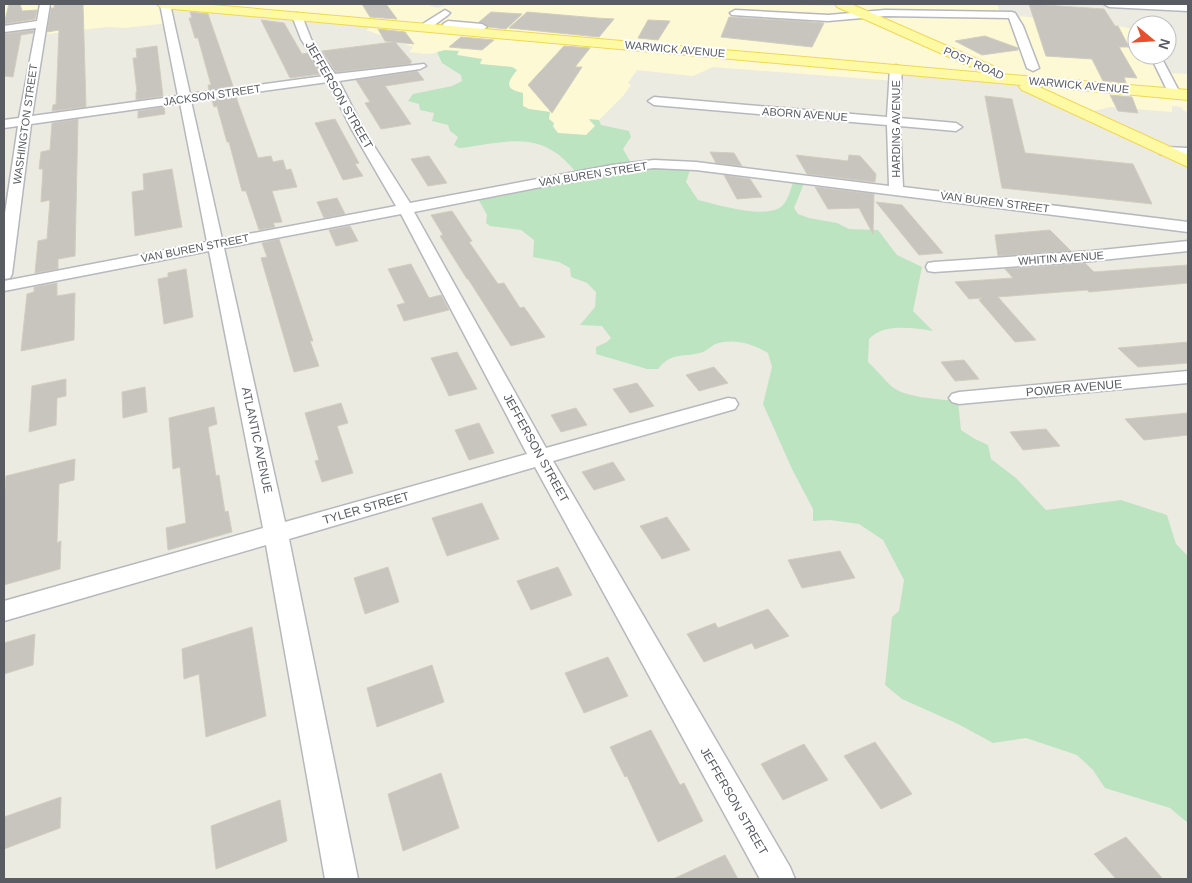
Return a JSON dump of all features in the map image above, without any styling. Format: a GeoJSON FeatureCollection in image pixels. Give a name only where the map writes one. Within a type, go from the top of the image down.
{"type":"FeatureCollection","features":[{"type":"Feature","properties":{"kind":"main road","name":"WARWICK AVENUE"},"geometry":{"type":"LineString","coordinates":[[164,4],[425,27],[455,27],[1181,94]]}},
{"type":"Feature","properties":{"kind":"main road","name":"POST ROAD"},"geometry":{"type":"LineString","coordinates":[[838,5],[868,15],[1188,162]]}},
{"type":"Feature","properties":{"kind":"street","name":"WASHINGTON STREET"},"geometry":{"type":"LineString","coordinates":[[4,274],[25,122],[40,24],[45,4]]}},
{"type":"Feature","properties":{"kind":"street","name":"ATLANTIC AVENUE"},"geometry":{"type":"LineString","coordinates":[[164,4],[186,98],[276,534],[341,879]]}},
{"type":"Feature","properties":{"kind":"street"},"geometry":{"type":"LineString","coordinates":[[1109,4],[1188,8]]}},
{"type":"Feature","properties":{"kind":"street"},"geometry":{"type":"LineString","coordinates":[[425,27],[445,13]]}},
{"type":"Feature","properties":{"kind":"street"},"geometry":{"type":"LineString","coordinates":[[735,13],[828,18],[885,13],[1012,16],[1018,26],[1033,68]]}},
{"type":"Feature","properties":{"kind":"street","name":"JEFFERSON STREET"},"geometry":{"type":"LineString","coordinates":[[298,16],[306,40],[332,79],[358,130],[406,208],[434,264],[541,458],[778,879]]}},
{"type":"Feature","properties":{"kind":"street"},"geometry":{"type":"LineString","coordinates":[[4,29],[40,24]]}},
{"type":"Feature","properties":{"kind":"street"},"geometry":{"type":"LineString","coordinates":[[455,27],[482,27]]}},
{"type":"Feature","properties":{"kind":"street"},"geometry":{"type":"LineString","coordinates":[[1162,65],[1181,94]]}},
{"type":"Feature","properties":{"kind":"street","name":"JACKSON STREET"},"geometry":{"type":"LineString","coordinates":[[4,124],[420,66]]}},
{"type":"Feature","properties":{"kind":"street","name":"HARDING AVENUE"},"geometry":{"type":"LineString","coordinates":[[896,68],[893,121],[896,191]]}},
{"type":"Feature","properties":{"kind":"street","name":"ABORN AVENUE"},"geometry":{"type":"LineString","coordinates":[[654,101],[956,127]]}},
{"type":"Feature","properties":{"kind":"street"},"geometry":{"type":"LineString","coordinates":[[1165,151],[1188,152]]}},
{"type":"Feature","properties":{"kind":"street","name":"VAN BUREN STREET"},"geometry":{"type":"LineString","coordinates":[[4,286],[556,178],[654,164],[696,166],[1188,227]]}},
{"type":"Feature","properties":{"kind":"street","name":"WHITIN AVENUE"},"geometry":{"type":"LineString","coordinates":[[934,267],[1092,256],[1188,246]]}},
{"type":"Feature","properties":{"kind":"street","name":"POWER AVENUE"},"geometry":{"type":"LineString","coordinates":[[959,398],[1188,377]]}},
{"type":"Feature","properties":{"kind":"street","name":"TYLER STREET"},"geometry":{"type":"LineString","coordinates":[[4,611],[728,404]]}},
{"type":"Feature","properties":{"kind":"shaded area"},"geometry":{"type":"Polygon","coordinates":[[[4,4],[167,4],[169,23],[124,28],[107,27],[40,35],[38,25],[4,29],[4,4]]]}},
{"type":"Feature","properties":{"kind":"shaded area"},"geometry":{"type":"Polygon","coordinates":[[[167,4],[431,4],[430,6],[438,8],[448,4],[748,4],[845,6],[841,4],[997,4],[1001,15],[1099,22],[1127,28],[1127,65],[1161,65],[1165,73],[1188,74],[1188,112],[1184,111],[1181,107],[1172,106],[1172,112],[1110,107],[1086,113],[1009,78],[898,69],[896,81],[713,67],[693,76],[637,70],[628,83],[631,85],[623,96],[599,120],[589,120],[595,126],[586,135],[558,133],[549,119],[549,112],[529,109],[523,106],[510,88],[509,80],[517,70],[512,67],[480,64],[482,59],[442,52],[427,54],[409,52],[413,47],[366,30],[375,24],[167,4]]]}},
{"type":"Feature","properties":{"kind":"green space"},"geometry":{"type":"Polygon","coordinates":[[[445,50],[459,51],[457,55],[482,59],[480,64],[512,67],[517,70],[509,82],[510,88],[523,93],[523,106],[529,109],[550,112],[549,119],[554,123],[553,127],[558,133],[586,135],[595,126],[589,119],[599,120],[601,125],[629,131],[631,137],[623,149],[633,166],[691,167],[686,182],[698,200],[729,208],[766,212],[776,210],[785,203],[794,180],[805,181],[794,208],[798,214],[837,223],[849,229],[878,230],[897,255],[922,267],[913,311],[933,331],[907,328],[890,329],[875,334],[869,339],[868,362],[890,385],[903,393],[958,401],[961,430],[988,445],[991,459],[1016,478],[1046,510],[1121,500],[1167,515],[1176,544],[1188,556],[1188,823],[1170,808],[1105,788],[1093,770],[1077,755],[1026,738],[993,743],[958,724],[902,699],[885,685],[892,617],[899,611],[904,580],[883,540],[859,524],[830,520],[813,521],[813,509],[792,469],[763,404],[772,367],[768,353],[743,343],[723,342],[703,352],[674,357],[663,363],[658,369],[647,369],[596,354],[596,347],[611,338],[602,326],[580,325],[595,307],[596,292],[587,283],[571,277],[570,268],[559,262],[533,257],[534,240],[521,230],[490,226],[486,223],[487,215],[477,197],[578,174],[556,153],[533,143],[521,141],[459,148],[454,145],[458,137],[450,131],[448,125],[432,121],[434,113],[420,110],[419,104],[408,101],[413,94],[452,86],[462,81],[461,75],[442,63],[437,52],[445,50]]]}},
{"type":"Feature","properties":{"kind":"building"},"geometry":{"type":"Polygon","coordinates":[[[9,4],[20,4],[22,11],[37,10],[35,19],[4,24],[9,4]]]}},
{"type":"Feature","properties":{"kind":"building"},"geometry":{"type":"Polygon","coordinates":[[[54,4],[83,4],[86,107],[52,111],[53,105],[56,104],[59,30],[47,32],[51,8],[54,8],[54,4]]]}},
{"type":"Feature","properties":{"kind":"building"},"geometry":{"type":"Polygon","coordinates":[[[362,4],[386,4],[397,19],[370,17],[362,4]]]}},
{"type":"Feature","properties":{"kind":"building"},"geometry":{"type":"Polygon","coordinates":[[[1029,4],[1104,9],[1115,26],[1118,26],[1127,43],[1127,47],[1119,47],[1127,61],[1127,65],[1129,65],[1137,78],[1124,77],[1126,83],[1103,81],[1092,59],[1046,56],[1029,4]]]}},
{"type":"Feature","properties":{"kind":"building"},"geometry":{"type":"Polygon","coordinates":[[[190,12],[208,14],[233,86],[209,90],[208,85],[211,85],[198,38],[195,38],[189,18],[192,18],[190,12]]]}},
{"type":"Feature","properties":{"kind":"building"},"geometry":{"type":"Polygon","coordinates":[[[491,12],[522,14],[506,29],[489,27],[479,22],[491,12]]]}},
{"type":"Feature","properties":{"kind":"building"},"geometry":{"type":"Polygon","coordinates":[[[527,12],[614,19],[599,37],[509,28],[527,12]]]}},
{"type":"Feature","properties":{"kind":"building"},"geometry":{"type":"Polygon","coordinates":[[[729,17],[824,23],[812,47],[721,37],[729,17]]]}},
{"type":"Feature","properties":{"kind":"building"},"geometry":{"type":"Polygon","coordinates":[[[261,20],[284,23],[302,54],[308,53],[320,74],[290,78],[261,20]]]}},
{"type":"Feature","properties":{"kind":"building"},"geometry":{"type":"Polygon","coordinates":[[[648,20],[670,21],[658,40],[638,38],[648,20]]]}},
{"type":"Feature","properties":{"kind":"building"},"geometry":{"type":"Polygon","coordinates":[[[378,29],[405,32],[414,44],[395,42],[412,62],[410,62],[411,64],[336,72],[322,51],[393,42],[385,41],[378,29]]]}},
{"type":"Feature","properties":{"kind":"building"},"geometry":{"type":"Polygon","coordinates":[[[34,30],[33,33],[21,35],[13,77],[4,76],[4,34],[34,30]]]}},
{"type":"Feature","properties":{"kind":"building"},"geometry":{"type":"Polygon","coordinates":[[[985,36],[1018,48],[1018,50],[982,55],[955,41],[985,36]]]}},
{"type":"Feature","properties":{"kind":"building"},"geometry":{"type":"Polygon","coordinates":[[[461,37],[494,40],[482,50],[449,47],[461,37]]]}},
{"type":"Feature","properties":{"kind":"building"},"geometry":{"type":"Polygon","coordinates":[[[157,46],[163,96],[136,100],[137,92],[133,58],[137,58],[136,49],[157,46]]]}},
{"type":"Feature","properties":{"kind":"building"},"geometry":{"type":"Polygon","coordinates":[[[564,46],[590,48],[575,67],[582,67],[552,113],[528,85],[564,46]]]}},
{"type":"Feature","properties":{"kind":"building"},"geometry":{"type":"Polygon","coordinates":[[[417,71],[424,80],[385,86],[411,124],[381,129],[365,103],[370,102],[356,80],[417,71]]]}},
{"type":"Feature","properties":{"kind":"building"},"geometry":{"type":"Polygon","coordinates":[[[1110,95],[1132,97],[1138,113],[1118,111],[1110,95]]]}},
{"type":"Feature","properties":{"kind":"building"},"geometry":{"type":"Polygon","coordinates":[[[985,96],[1012,99],[1025,153],[1133,164],[1152,204],[1002,188],[985,96]]]}},
{"type":"Feature","properties":{"kind":"building"},"geometry":{"type":"Polygon","coordinates":[[[236,97],[258,158],[271,156],[273,162],[283,160],[286,170],[291,169],[297,187],[272,191],[282,222],[273,223],[275,227],[259,230],[246,191],[242,191],[229,142],[227,142],[217,106],[214,107],[212,100],[236,97]]]}},
{"type":"Feature","properties":{"kind":"building"},"geometry":{"type":"Polygon","coordinates":[[[164,107],[165,114],[138,118],[138,111],[164,107]]]}},
{"type":"Feature","properties":{"kind":"building"},"geometry":{"type":"Polygon","coordinates":[[[78,119],[75,256],[58,259],[58,269],[35,273],[38,241],[47,239],[50,200],[41,202],[43,169],[39,169],[41,152],[50,150],[52,123],[78,119]]]}},
{"type":"Feature","properties":{"kind":"building"},"geometry":{"type":"Polygon","coordinates":[[[335,119],[359,163],[355,164],[363,176],[343,180],[315,123],[335,119]]]}},
{"type":"Feature","properties":{"kind":"building"},"geometry":{"type":"Polygon","coordinates":[[[710,152],[734,153],[742,166],[716,163],[710,152]]]}},
{"type":"Feature","properties":{"kind":"building"},"geometry":{"type":"Polygon","coordinates":[[[796,155],[848,161],[849,155],[860,156],[876,174],[875,182],[807,174],[796,155]]]}},
{"type":"Feature","properties":{"kind":"building"},"geometry":{"type":"Polygon","coordinates":[[[429,156],[447,183],[428,186],[411,159],[429,156]]]}},
{"type":"Feature","properties":{"kind":"building"},"geometry":{"type":"Polygon","coordinates":[[[172,169],[182,227],[135,236],[132,192],[144,190],[143,174],[172,169]]]}},
{"type":"Feature","properties":{"kind":"building"},"geometry":{"type":"Polygon","coordinates":[[[724,175],[750,179],[762,197],[737,199],[724,175]]]}},
{"type":"Feature","properties":{"kind":"building"},"geometry":{"type":"Polygon","coordinates":[[[815,187],[874,194],[873,234],[859,208],[828,209],[815,187]]]}},
{"type":"Feature","properties":{"kind":"building"},"geometry":{"type":"Polygon","coordinates":[[[337,198],[345,214],[324,218],[317,202],[337,198]]]}},
{"type":"Feature","properties":{"kind":"building"},"geometry":{"type":"Polygon","coordinates":[[[876,202],[902,205],[943,253],[919,255],[876,202]]]}},
{"type":"Feature","properties":{"kind":"building"},"geometry":{"type":"Polygon","coordinates":[[[452,211],[472,241],[469,242],[498,284],[504,283],[520,308],[524,307],[545,337],[511,346],[440,236],[443,235],[431,215],[452,211]]]}},
{"type":"Feature","properties":{"kind":"building"},"geometry":{"type":"Polygon","coordinates":[[[350,226],[358,241],[336,246],[329,230],[350,226]]]}},
{"type":"Feature","properties":{"kind":"building"},"geometry":{"type":"Polygon","coordinates":[[[1050,230],[1071,251],[998,256],[995,235],[1050,230]]]}},
{"type":"Feature","properties":{"kind":"building"},"geometry":{"type":"Polygon","coordinates":[[[279,239],[313,341],[310,341],[319,366],[294,372],[261,258],[267,257],[262,243],[279,239]]]}},
{"type":"Feature","properties":{"kind":"building"},"geometry":{"type":"Polygon","coordinates":[[[1085,263],[1094,272],[1188,265],[1188,283],[1089,292],[1087,290],[998,297],[1036,340],[1015,342],[979,300],[982,298],[969,299],[955,282],[1013,278],[1005,269],[1085,263]]]}},
{"type":"Feature","properties":{"kind":"building"},"geometry":{"type":"Polygon","coordinates":[[[411,264],[429,298],[441,295],[449,310],[404,321],[397,305],[405,303],[388,269],[411,264]]]}},
{"type":"Feature","properties":{"kind":"building"},"geometry":{"type":"Polygon","coordinates":[[[186,269],[193,317],[164,324],[158,279],[168,277],[168,273],[186,269]]]}},
{"type":"Feature","properties":{"kind":"building"},"geometry":{"type":"Polygon","coordinates":[[[57,283],[57,296],[75,293],[74,340],[21,351],[27,294],[34,292],[34,287],[57,283]]]}},
{"type":"Feature","properties":{"kind":"building"},"geometry":{"type":"Polygon","coordinates":[[[1188,342],[1188,363],[1138,367],[1118,348],[1188,342]]]}},
{"type":"Feature","properties":{"kind":"building"},"geometry":{"type":"Polygon","coordinates":[[[457,352],[477,389],[449,396],[431,358],[457,352]]]}},
{"type":"Feature","properties":{"kind":"building"},"geometry":{"type":"Polygon","coordinates":[[[964,360],[979,379],[955,381],[941,362],[964,360]]]}},
{"type":"Feature","properties":{"kind":"building"},"geometry":{"type":"Polygon","coordinates":[[[714,367],[728,383],[699,391],[686,375],[714,367]]]}},
{"type":"Feature","properties":{"kind":"building"},"geometry":{"type":"Polygon","coordinates":[[[66,379],[66,396],[57,398],[56,425],[29,432],[32,386],[66,379]]]}},
{"type":"Feature","properties":{"kind":"building"},"geometry":{"type":"Polygon","coordinates":[[[637,383],[654,406],[630,413],[613,389],[637,383]]]}},
{"type":"Feature","properties":{"kind":"building"},"geometry":{"type":"Polygon","coordinates":[[[145,387],[147,412],[123,418],[122,392],[145,387]]]}},
{"type":"Feature","properties":{"kind":"building"},"geometry":{"type":"Polygon","coordinates":[[[341,403],[348,423],[337,426],[353,473],[322,482],[315,461],[319,460],[305,413],[341,403]]]}},
{"type":"Feature","properties":{"kind":"building"},"geometry":{"type":"Polygon","coordinates":[[[214,407],[217,424],[208,427],[216,476],[219,475],[225,512],[228,511],[232,532],[168,550],[166,528],[186,523],[180,467],[173,469],[169,418],[214,407]]]}},
{"type":"Feature","properties":{"kind":"building"},"geometry":{"type":"Polygon","coordinates":[[[576,408],[587,425],[561,432],[551,415],[576,408]]]}},
{"type":"Feature","properties":{"kind":"building"},"geometry":{"type":"Polygon","coordinates":[[[1188,413],[1188,435],[1144,440],[1125,419],[1188,413]]]}},
{"type":"Feature","properties":{"kind":"building"},"geometry":{"type":"Polygon","coordinates":[[[479,423],[494,453],[469,460],[455,430],[479,423]]]}},
{"type":"Feature","properties":{"kind":"building"},"geometry":{"type":"Polygon","coordinates":[[[1046,429],[1060,446],[1023,450],[1010,432],[1046,429]]]}},
{"type":"Feature","properties":{"kind":"building"},"geometry":{"type":"Polygon","coordinates":[[[75,459],[74,480],[59,484],[57,543],[61,541],[60,569],[4,585],[4,499],[6,476],[75,459]]]}},
{"type":"Feature","properties":{"kind":"building"},"geometry":{"type":"Polygon","coordinates":[[[613,462],[625,480],[594,490],[582,472],[613,462]]]}},
{"type":"Feature","properties":{"kind":"building"},"geometry":{"type":"Polygon","coordinates":[[[482,503],[499,539],[447,556],[432,518],[482,503]]]}},
{"type":"Feature","properties":{"kind":"building"},"geometry":{"type":"Polygon","coordinates":[[[667,517],[690,550],[662,559],[640,526],[667,517]]]}},
{"type":"Feature","properties":{"kind":"building"},"geometry":{"type":"Polygon","coordinates":[[[840,551],[855,578],[802,588],[788,560],[840,551]]]}},
{"type":"Feature","properties":{"kind":"building"},"geometry":{"type":"Polygon","coordinates":[[[388,567],[399,602],[365,614],[354,578],[388,567]]]}},
{"type":"Feature","properties":{"kind":"building"},"geometry":{"type":"Polygon","coordinates":[[[558,567],[572,595],[531,610],[517,581],[558,567]]]}},
{"type":"Feature","properties":{"kind":"building"},"geometry":{"type":"Polygon","coordinates":[[[768,609],[789,636],[755,649],[752,643],[704,662],[687,634],[715,623],[718,628],[768,609]]]}},
{"type":"Feature","properties":{"kind":"building"},"geometry":{"type":"Polygon","coordinates":[[[252,627],[266,716],[206,737],[199,674],[184,679],[182,649],[252,627]]]}},
{"type":"Feature","properties":{"kind":"building"},"geometry":{"type":"Polygon","coordinates":[[[35,634],[33,665],[4,674],[4,643],[35,634]]]}},
{"type":"Feature","properties":{"kind":"building"},"geometry":{"type":"Polygon","coordinates":[[[608,657],[628,696],[584,713],[565,673],[608,657]]]}},
{"type":"Feature","properties":{"kind":"building"},"geometry":{"type":"Polygon","coordinates":[[[432,665],[444,702],[377,727],[367,688],[432,665]]]}},
{"type":"Feature","properties":{"kind":"building"},"geometry":{"type":"Polygon","coordinates":[[[651,730],[680,785],[684,783],[703,821],[658,842],[627,776],[625,777],[610,747],[651,730]]]}},
{"type":"Feature","properties":{"kind":"building"},"geometry":{"type":"Polygon","coordinates":[[[875,742],[912,794],[881,809],[844,756],[875,742]]]}},
{"type":"Feature","properties":{"kind":"building"},"geometry":{"type":"Polygon","coordinates":[[[804,744],[828,780],[783,800],[761,764],[804,744]]]}},
{"type":"Feature","properties":{"kind":"building"},"geometry":{"type":"Polygon","coordinates":[[[441,773],[459,828],[403,851],[388,794],[441,773]]]}},
{"type":"Feature","properties":{"kind":"building"},"geometry":{"type":"Polygon","coordinates":[[[61,797],[60,828],[4,849],[4,817],[61,797]]]}},
{"type":"Feature","properties":{"kind":"building"},"geometry":{"type":"Polygon","coordinates":[[[280,800],[287,841],[216,869],[211,826],[280,800]]]}},
{"type":"Feature","properties":{"kind":"building"},"geometry":{"type":"Polygon","coordinates":[[[1126,837],[1163,879],[1116,879],[1094,854],[1126,837]]]}},
{"type":"Feature","properties":{"kind":"building"},"geometry":{"type":"Polygon","coordinates":[[[725,855],[738,879],[673,879],[725,855]]]}}]}
